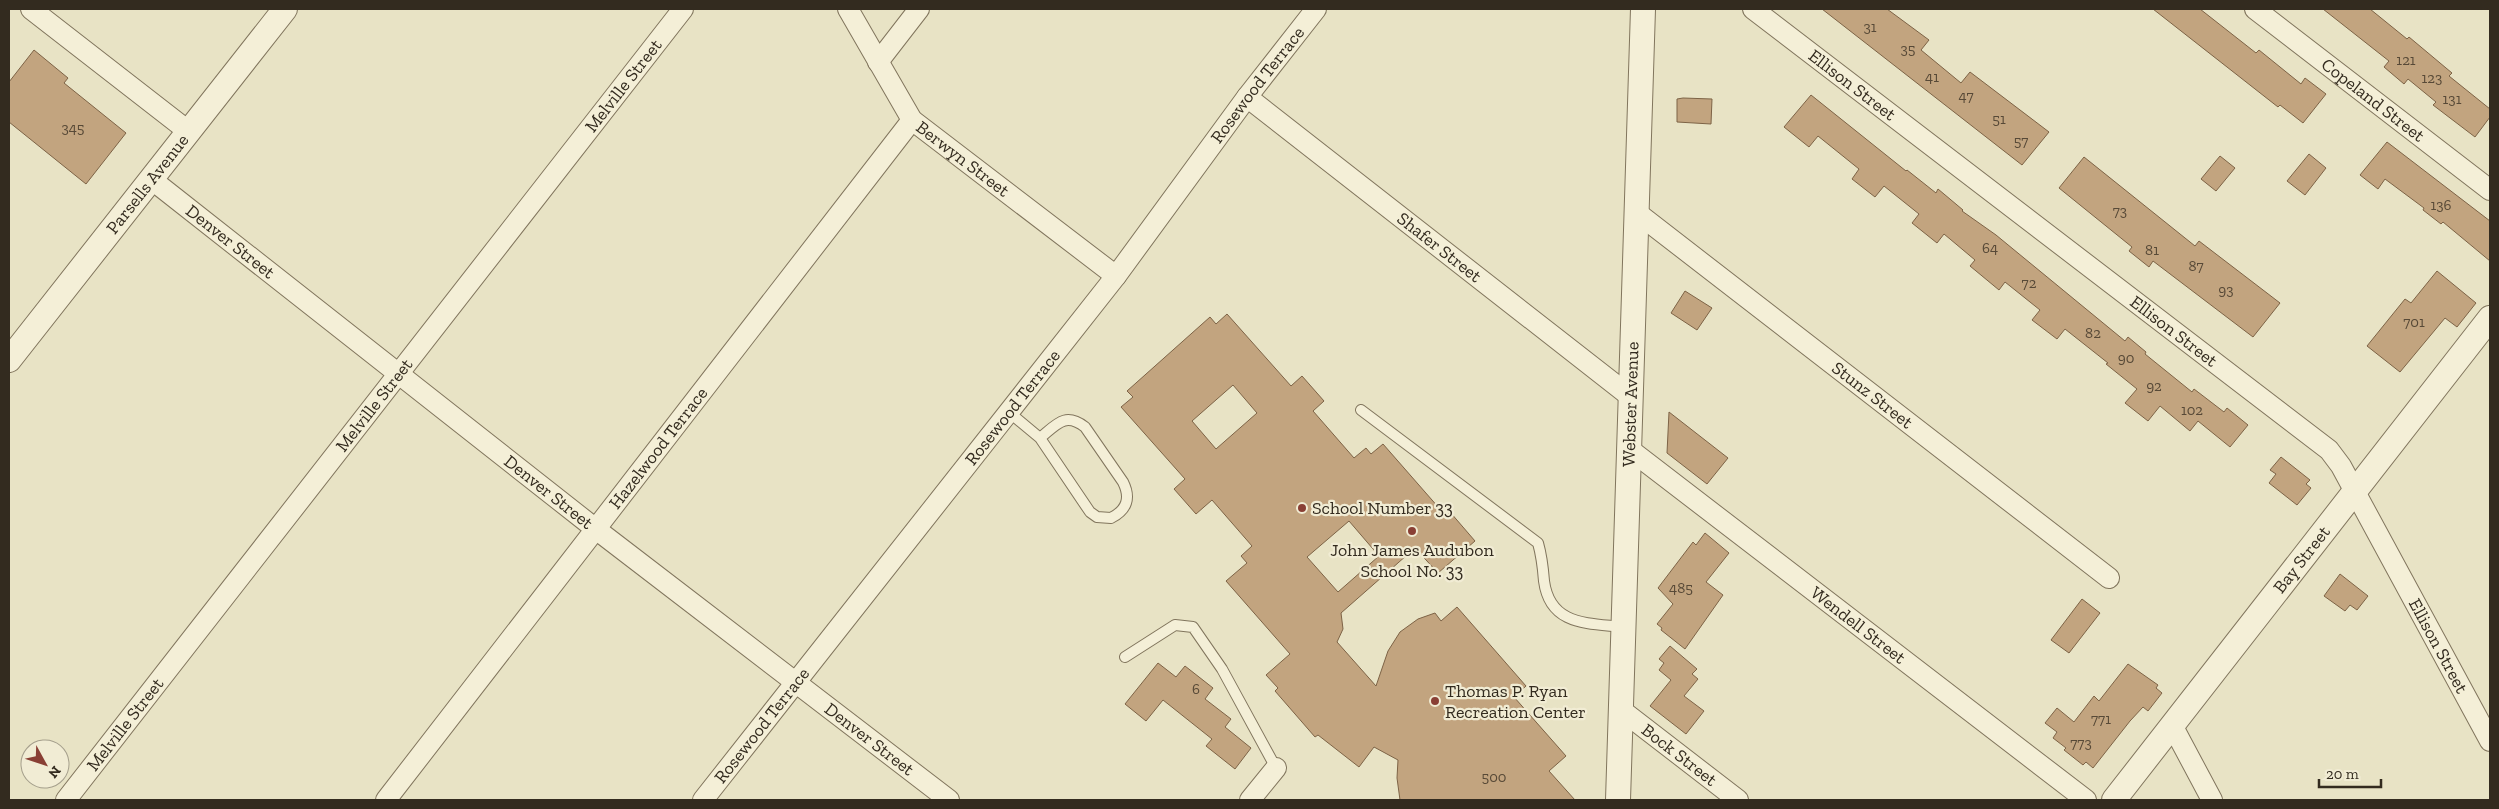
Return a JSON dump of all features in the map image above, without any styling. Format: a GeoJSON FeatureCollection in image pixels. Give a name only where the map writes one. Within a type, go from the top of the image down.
{"type":"FeatureCollection","features":[{"type":"Feature","properties":{"kind":"street"},"geometry":{"type":"LineString","coordinates":[[31,9],[188,131]]}},
{"type":"Feature","properties":{"kind":"street","name":"Parsells Avenue"},"geometry":{"type":"LineString","coordinates":[[9,360],[285,9]]}},
{"type":"Feature","properties":{"kind":"street","name":"Melville Street"},"geometry":{"type":"LineString","coordinates":[[66,800],[683,9]]}},
{"type":"Feature","properties":{"kind":"street","name":"Berwyn Street"},"geometry":{"type":"LineString","coordinates":[[848,9],[912,120],[1116,276]]}},
{"type":"Feature","properties":{"kind":"street"},"geometry":{"type":"LineString","coordinates":[[878,62],[919,9]]}},
{"type":"Feature","properties":{"kind":"street","name":"Rosewood Terrace"},"geometry":{"type":"LineString","coordinates":[[703,800],[1010,413],[1116,276],[1247,97],[1316,9]]}},
{"type":"Feature","properties":{"kind":"street","name":"Webster Avenue"},"geometry":{"type":"LineString","coordinates":[[1618,800],[1643,9]]}},
{"type":"Feature","properties":{"kind":"street","name":"Ellison Street"},"geometry":{"type":"LineString","coordinates":[[1753,9],[2329,450],[2354,492],[2490,741]]}},
{"type":"Feature","properties":{"kind":"street","name":"Copeland Street"},"geometry":{"type":"LineString","coordinates":[[2256,9],[2490,190]]}},
{"type":"Feature","properties":{"kind":"street","name":"Shafer Street"},"geometry":{"type":"LineString","coordinates":[[1247,97],[1631,397]]}},
{"type":"Feature","properties":{"kind":"street","name":"Hazelwood Terrace"},"geometry":{"type":"LineString","coordinates":[[386,800],[597,530],[912,120]]}},
{"type":"Feature","properties":{"kind":"street","name":"Denver Street"},"geometry":{"type":"LineString","coordinates":[[151,179],[597,530],[950,800]]}},
{"type":"Feature","properties":{"kind":"street","name":"Stunz Street"},"geometry":{"type":"LineString","coordinates":[[1636,212],[2109,578]]}},
{"type":"Feature","properties":{"kind":"street","name":"Bay Street"},"geometry":{"type":"LineString","coordinates":[[2114,800],[2490,318]]}},
{"type":"Feature","properties":{"kind":"street","name":"Wendell Street"},"geometry":{"type":"LineString","coordinates":[[1629,449],[2086,800]]}},
{"type":"Feature","properties":{"kind":"street","name":"Bock Street"},"geometry":{"type":"LineString","coordinates":[[1620,709],[1738,800]]}},
{"type":"Feature","properties":{"kind":"street"},"geometry":{"type":"LineString","coordinates":[[2172,725],[2212,800]]}},
{"type":"Feature","properties":{"kind":"street"},"geometry":{"type":"LineString","coordinates":[[1250,800],[1276,768]]}},
{"type":"Feature","properties":{"kind":"lane"},"geometry":{"type":"LineString","coordinates":[[1361,410],[1538,543],[1544,563],[1547,595],[1563,617],[1584,623],[1623,627]]}},
{"type":"Feature","properties":{"kind":"lane"},"geometry":{"type":"LineString","coordinates":[[1010,413],[1040,438],[1090,512],[1097,517],[1111,518],[1125,507],[1128,491],[1085,427],[1077,421],[1068,419],[1059,422],[1040,438]]}},
{"type":"Feature","properties":{"kind":"lane"},"geometry":{"type":"LineString","coordinates":[[1125,657],[1175,625],[1193,627],[1222,669],[1276,768]]}},
{"type":"Feature","properties":{"kind":"building"},"geometry":{"type":"Polygon","coordinates":[[[1822,9],[1887,9],[1929,40],[1921,50],[1961,83],[1970,72],[2049,132],[2022,165],[1822,9]]]}},
{"type":"Feature","properties":{"kind":"building"},"geometry":{"type":"Polygon","coordinates":[[[2153,9],[2200,9],[2256,53],[2259,50],[2301,84],[2305,78],[2326,94],[2303,123],[2280,105],[2278,107],[2153,9]]]}},
{"type":"Feature","properties":{"kind":"building"},"geometry":{"type":"Polygon","coordinates":[[[2323,9],[2370,9],[2407,39],[2409,37],[2452,73],[2449,76],[2490,109],[2490,117],[2475,137],[2433,105],[2436,102],[2408,79],[2404,84],[2384,67],[2389,61],[2323,9]]]}},
{"type":"Feature","properties":{"kind":"building"},"geometry":{"type":"Polygon","coordinates":[[[34,50],[68,78],[64,83],[126,133],[86,184],[9,122],[9,82],[34,50]]]}},
{"type":"Feature","properties":{"kind":"building"},"geometry":{"type":"Polygon","coordinates":[[[1811,95],[1906,171],[1936,193],[1938,189],[1962,211],[1996,235],[2125,341],[2128,337],[2146,352],[2145,354],[2192,392],[2194,389],[2224,412],[2227,408],[2248,425],[2230,447],[2198,421],[2190,431],[2160,406],[2148,421],[2125,403],[2137,389],[2106,364],[2108,363],[2065,329],[2057,339],[2032,320],[2040,310],[2005,282],[1999,290],[1970,266],[1975,260],[1944,234],[1937,243],[1912,223],[1919,214],[1884,186],[1875,197],[1852,179],[1859,169],[1818,136],[1809,147],[1784,127],[1811,95]]]}},
{"type":"Feature","properties":{"kind":"building"},"geometry":{"type":"Polygon","coordinates":[[[1677,99],[1712,99],[1711,124],[1677,122],[1677,99]]]}},
{"type":"Feature","properties":{"kind":"building"},"geometry":{"type":"Polygon","coordinates":[[[2387,142],[2490,221],[2490,261],[2443,222],[2441,224],[2423,210],[2424,208],[2385,179],[2378,189],[2360,175],[2387,142]]]}},
{"type":"Feature","properties":{"kind":"building"},"geometry":{"type":"Polygon","coordinates":[[[2309,154],[2326,168],[2305,195],[2287,181],[2309,154]]]}},
{"type":"Feature","properties":{"kind":"building"},"geometry":{"type":"Polygon","coordinates":[[[2220,156],[2235,168],[2216,191],[2201,179],[2220,156]]]}},
{"type":"Feature","properties":{"kind":"building"},"geometry":{"type":"Polygon","coordinates":[[[2084,157],[2195,246],[2199,241],[2280,303],[2253,337],[2153,261],[2149,267],[2129,251],[2132,247],[2059,188],[2084,157]]]}},
{"type":"Feature","properties":{"kind":"building"},"geometry":{"type":"Polygon","coordinates":[[[2437,271],[2476,303],[2457,327],[2445,318],[2400,372],[2367,346],[2405,299],[2411,303],[2437,271]]]}},
{"type":"Feature","properties":{"kind":"building"},"geometry":{"type":"Polygon","coordinates":[[[1685,291],[1712,308],[1697,330],[1671,313],[1685,291]]]}},
{"type":"Feature","properties":{"kind":"building","name":"John James Audubon School No. 33"},"geometry":{"type":"Polygon","coordinates":[[[1227,314],[1291,386],[1302,376],[1324,401],[1313,411],[1354,458],[1366,448],[1371,454],[1383,444],[1446,516],[1450,512],[1475,541],[1438,573],[1415,548],[1341,613],[1343,629],[1337,642],[1376,686],[1388,651],[1400,632],[1418,619],[1435,613],[1441,621],[1457,607],[1526,686],[1514,697],[1566,756],[1549,771],[1575,800],[1400,800],[1397,778],[1398,760],[1374,747],[1359,767],[1318,735],[1315,737],[1275,691],[1278,688],[1266,675],[1290,654],[1226,581],[1247,563],[1241,556],[1252,546],[1212,500],[1196,514],[1174,489],[1185,479],[1121,407],[1133,397],[1127,391],[1210,317],[1216,324],[1227,314]],[[1233,385],[1192,421],[1216,449],[1257,413],[1233,385]],[[1349,521],[1307,557],[1338,592],[1379,556],[1349,521]]]}},
{"type":"Feature","properties":{"kind":"building"},"geometry":{"type":"Polygon","coordinates":[[[1669,412],[1728,458],[1707,484],[1667,453],[1669,412]]]}},
{"type":"Feature","properties":{"kind":"building"},"geometry":{"type":"Polygon","coordinates":[[[2281,457],[2310,480],[2306,484],[2311,488],[2297,505],[2269,483],[2276,474],[2270,470],[2281,457]]]}},
{"type":"Feature","properties":{"kind":"building"},"geometry":{"type":"Polygon","coordinates":[[[1705,533],[1729,553],[1706,582],[1723,595],[1685,649],[1661,630],[1662,628],[1657,624],[1673,604],[1658,588],[1693,542],[1696,545],[1705,533]]]}},
{"type":"Feature","properties":{"kind":"building"},"geometry":{"type":"Polygon","coordinates":[[[2340,574],[2368,596],[2357,610],[2350,605],[2345,611],[2324,596],[2340,574]]]}},
{"type":"Feature","properties":{"kind":"building"},"geometry":{"type":"Polygon","coordinates":[[[2082,599],[2100,613],[2069,653],[2051,640],[2082,599]]]}},
{"type":"Feature","properties":{"kind":"building"},"geometry":{"type":"Polygon","coordinates":[[[1670,646],[1697,669],[1692,674],[1698,679],[1684,696],[1704,711],[1686,734],[1650,706],[1671,680],[1659,670],[1664,663],[1659,659],[1670,646]]]}},
{"type":"Feature","properties":{"kind":"building"},"geometry":{"type":"Polygon","coordinates":[[[1158,663],[1176,677],[1185,666],[1213,688],[1205,699],[1231,719],[1225,727],[1251,748],[1235,769],[1206,746],[1212,739],[1163,700],[1146,721],[1125,704],[1158,663]]]}},
{"type":"Feature","properties":{"kind":"building"},"geometry":{"type":"Polygon","coordinates":[[[2128,664],[2158,685],[2156,688],[2162,693],[2148,711],[2143,707],[2130,721],[2093,768],[2086,762],[2083,765],[2064,750],[2066,748],[2053,738],[2057,732],[2045,723],[2057,708],[2074,722],[2094,696],[2099,701],[2128,664]]]}},
{"type":"Feature","properties":{"kind":"place","name":"School Number 33"},"geometry":{"type":"Point","coordinates":[1302,508]}},
{"type":"Feature","properties":{"kind":"place","name":"John James Audubon School No. 33"},"geometry":{"type":"Point","coordinates":[1412,531]}},
{"type":"Feature","properties":{"kind":"place","name":"Thomas P. Ryan Recreation Center"},"geometry":{"type":"Point","coordinates":[1435,701]}}]}
